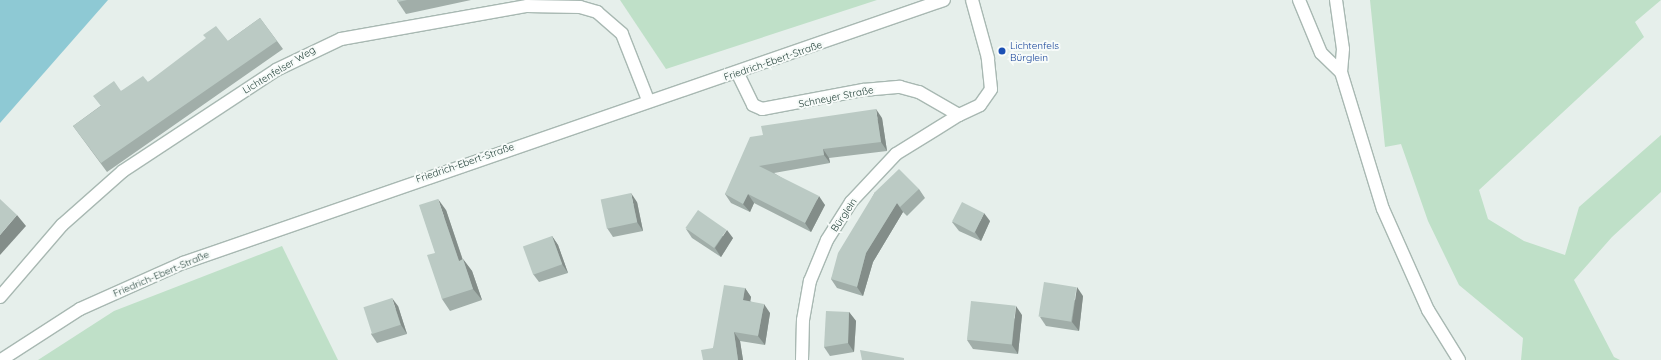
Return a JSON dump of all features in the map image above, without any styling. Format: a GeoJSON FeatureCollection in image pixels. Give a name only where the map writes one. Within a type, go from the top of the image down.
{"type":"FeatureCollection","features":[{"type":"Feature","properties":{"kind":"street","name":"Friedrich-Ebert-Straße"},"geometry":{"type":"LineString","coordinates":[[1,360],[80,309],[184,263],[648,100],[738,74],[944,0]]}},
{"type":"Feature","properties":{"kind":"street"},"geometry":{"type":"LineString","coordinates":[[959,115],[980,105],[991,89],[988,58],[972,0]]}},
{"type":"Feature","properties":{"kind":"street"},"geometry":{"type":"LineString","coordinates":[[1299,0],[1321,53],[1341,72]]}},
{"type":"Feature","properties":{"kind":"street"},"geometry":{"type":"LineString","coordinates":[[1336,0],[1342,49],[1341,72],[1383,209],[1404,261],[1459,360]]}},
{"type":"Feature","properties":{"kind":"street","name":"Lichtenfelser Weg"},"geometry":{"type":"LineString","coordinates":[[0,297],[62,225],[123,171],[276,70],[340,39],[527,6],[580,7],[611,21],[622,34],[648,100]]}},
{"type":"Feature","properties":{"kind":"street","name":"Schneyer Straße"},"geometry":{"type":"LineString","coordinates":[[738,74],[753,105],[762,109],[863,90],[900,87],[919,92],[959,115]]}},
{"type":"Feature","properties":{"kind":"street","name":"Bürglein"},"geometry":{"type":"LineString","coordinates":[[802,360],[803,320],[810,281],[827,240],[843,215],[896,154],[959,115]]}},
{"type":"Feature","properties":{"kind":"green space"},"geometry":{"type":"Polygon","coordinates":[[[620,0],[877,0],[666,69],[620,0]]]}},
{"type":"Feature","properties":{"kind":"green space"},"geometry":{"type":"Polygon","coordinates":[[[1370,0],[1661,0],[1635,22],[1644,37],[1479,190],[1488,219],[1524,241],[1565,255],[1579,207],[1661,135],[1661,192],[1612,237],[1574,280],[1614,357],[1620,360],[1521,360],[1523,338],[1459,285],[1428,221],[1401,144],[1385,147],[1370,0]]]}},
{"type":"Feature","properties":{"kind":"green space"},"geometry":{"type":"Polygon","coordinates":[[[282,246],[338,360],[38,360],[114,311],[282,246]]]}},
{"type":"Feature","properties":{"kind":"water"},"geometry":{"type":"Polygon","coordinates":[[[0,0],[108,0],[0,123],[0,0]]]}},
{"type":"Feature","properties":{"kind":"building"},"geometry":{"type":"Polygon","coordinates":[[[260,18],[277,41],[101,163],[73,126],[101,106],[93,96],[114,81],[121,91],[143,76],[148,82],[206,38],[203,35],[216,26],[228,41],[260,18]]]}},
{"type":"Feature","properties":{"kind":"building"},"geometry":{"type":"Polygon","coordinates":[[[876,109],[881,142],[823,149],[824,155],[759,166],[819,196],[805,223],[748,194],[743,204],[725,194],[750,137],[763,135],[761,126],[876,109]]]}},
{"type":"Feature","properties":{"kind":"building"},"geometry":{"type":"Polygon","coordinates":[[[899,169],[919,189],[900,207],[897,203],[866,253],[857,287],[831,279],[838,253],[875,192],[899,169]]]}},
{"type":"Feature","properties":{"kind":"building"},"geometry":{"type":"Polygon","coordinates":[[[631,193],[637,222],[607,229],[601,199],[631,193]]]}},
{"type":"Feature","properties":{"kind":"building"},"geometry":{"type":"Polygon","coordinates":[[[0,199],[17,215],[0,235],[0,199]]]}},
{"type":"Feature","properties":{"kind":"building"},"geometry":{"type":"Polygon","coordinates":[[[438,199],[459,261],[463,259],[473,289],[442,299],[427,255],[435,253],[419,205],[438,199]]]}},
{"type":"Feature","properties":{"kind":"building"},"geometry":{"type":"Polygon","coordinates":[[[962,202],[984,213],[974,233],[952,222],[962,202]]]}},
{"type":"Feature","properties":{"kind":"building"},"geometry":{"type":"Polygon","coordinates":[[[698,210],[727,230],[714,248],[685,228],[698,210]]]}},
{"type":"Feature","properties":{"kind":"building"},"geometry":{"type":"Polygon","coordinates":[[[552,236],[562,264],[533,275],[523,247],[552,236]]]}},
{"type":"Feature","properties":{"kind":"building"},"geometry":{"type":"Polygon","coordinates":[[[1044,282],[1077,287],[1071,322],[1039,317],[1044,282]]]}},
{"type":"Feature","properties":{"kind":"building"},"geometry":{"type":"Polygon","coordinates":[[[724,285],[745,288],[743,300],[764,304],[758,336],[734,332],[738,360],[703,360],[701,350],[713,348],[724,285]]]}},
{"type":"Feature","properties":{"kind":"building"},"geometry":{"type":"Polygon","coordinates":[[[392,298],[401,325],[372,334],[363,307],[392,298]]]}},
{"type":"Feature","properties":{"kind":"building"},"geometry":{"type":"Polygon","coordinates":[[[971,301],[1016,306],[1012,344],[967,340],[971,301]]]}},
{"type":"Feature","properties":{"kind":"building"},"geometry":{"type":"Polygon","coordinates":[[[826,311],[849,312],[848,343],[824,347],[826,311]]]}},
{"type":"Feature","properties":{"kind":"building"},"geometry":{"type":"Polygon","coordinates":[[[860,350],[904,358],[904,360],[862,360],[860,350]]]}},
{"type":"Feature","properties":{"kind":"place","name":"Lichtenfels Bürglein"},"geometry":{"type":"Point","coordinates":[1002,51]}}]}
